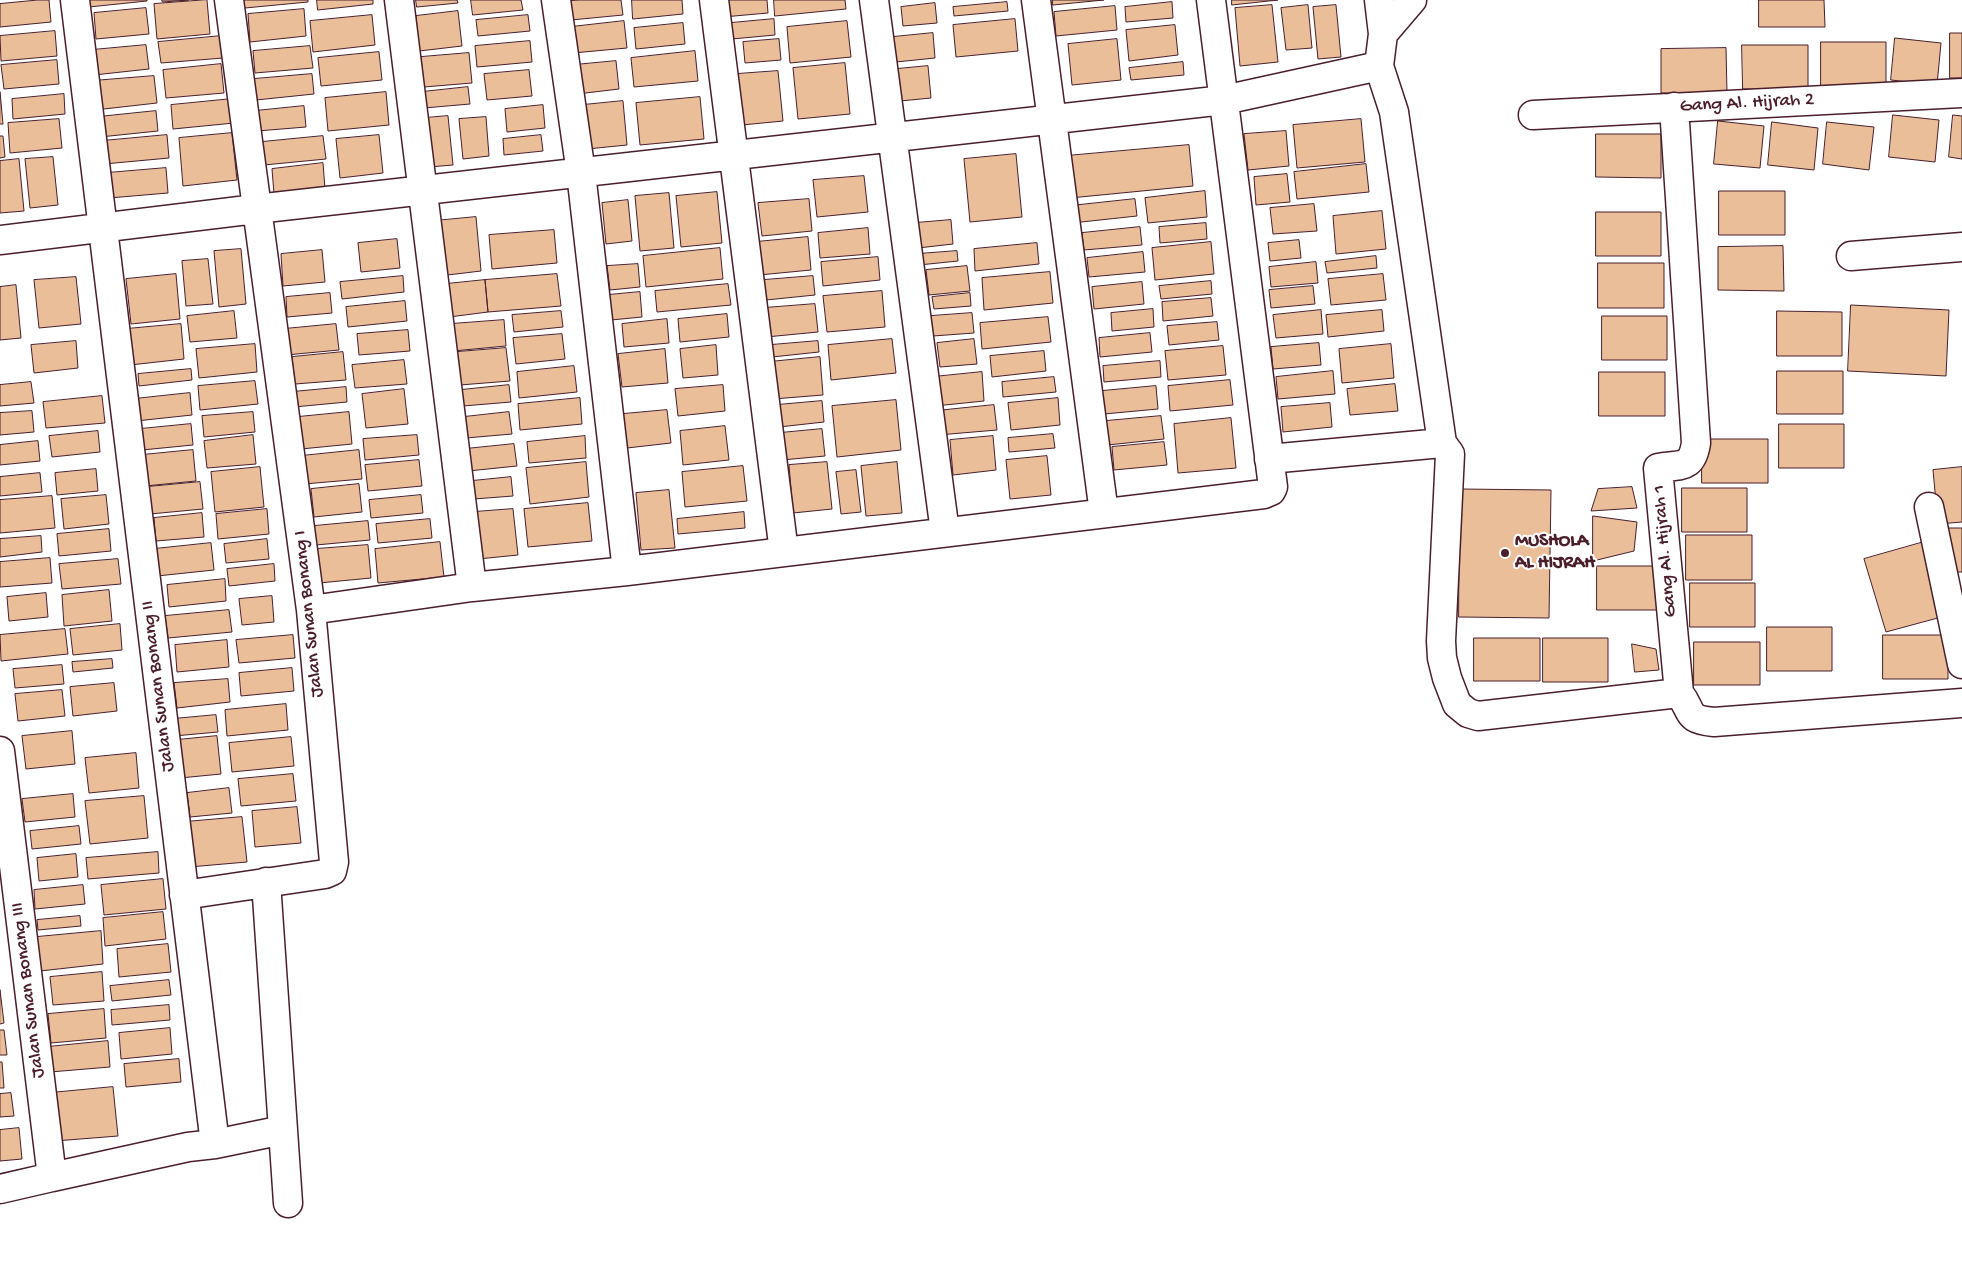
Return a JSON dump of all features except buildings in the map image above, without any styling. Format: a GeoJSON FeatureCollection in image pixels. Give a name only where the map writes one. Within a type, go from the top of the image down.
{"type":"FeatureCollection","features":[{"type":"Feature","properties":{"kind":"street","name":"Jalan Sunan Bonang II"},"geometry":{"type":"LineString","coordinates":[[75,0],[215,1144]]}},
{"type":"Feature","properties":{"kind":"street","name":"Jalan Sunan Bonang I"},"geometry":{"type":"LineString","coordinates":[[184,895],[325,874],[332,871],[334,866],[311,610],[256,209],[230,0]]}},
{"type":"Feature","properties":{"kind":"street"},"geometry":{"type":"LineString","coordinates":[[399,0],[472,588]]}},
{"type":"Feature","properties":{"kind":"street"},"geometry":{"type":"LineString","coordinates":[[556,0],[582,173],[627,571]]}},
{"type":"Feature","properties":{"kind":"street"},"geometry":{"type":"LineString","coordinates":[[714,0],[784,552]]}},
{"type":"Feature","properties":{"kind":"street"},"geometry":{"type":"LineString","coordinates":[[874,0],[945,532]]}},
{"type":"Feature","properties":{"kind":"street"},"geometry":{"type":"LineString","coordinates":[[1036,0],[1104,512]]}},
{"type":"Feature","properties":{"kind":"street"},"geometry":{"type":"LineString","coordinates":[[311,610],[472,588],[1268,493],[1273,487],[1211,0]]}},
{"type":"Feature","properties":{"kind":"street"},"geometry":{"type":"LineString","coordinates":[[1379,0],[1383,34],[1379,66],[1394,112],[1442,443],[1450,454],[1441,641],[1447,678],[1457,704],[1468,713],[1478,716],[1679,692]]}},
{"type":"Feature","properties":{"kind":"street"},"geometry":{"type":"LineString","coordinates":[[1383,34],[1412,0]]}},
{"type":"Feature","properties":{"kind":"street"},"geometry":{"type":"LineString","coordinates":[[0,240],[256,209],[1224,100],[1379,66]]}},
{"type":"Feature","properties":{"kind":"street","name":"Gang Al. Hijrah 2"},"geometry":{"type":"LineString","coordinates":[[1533,115],[1962,93]]}},
{"type":"Feature","properties":{"kind":"street","name":"Gang Al. Hijrah 1"},"geometry":{"type":"LineString","coordinates":[[1674,108],[1696,443],[1694,457],[1690,462],[1658,468],[1679,692],[1685,701],[1689,713],[1696,719],[1714,722],[1962,703]]}},
{"type":"Feature","properties":{"kind":"street"},"geometry":{"type":"LineString","coordinates":[[1851,256],[1962,247]]}},
{"type":"Feature","properties":{"kind":"street"},"geometry":{"type":"LineString","coordinates":[[1269,460],[1442,443]]}},
{"type":"Feature","properties":{"kind":"street"},"geometry":{"type":"LineString","coordinates":[[1929,507],[1962,664]]}},
{"type":"Feature","properties":{"kind":"street","name":"Jalan Sunan Bonang III"},"geometry":{"type":"LineString","coordinates":[[0,751],[52,1176]]}},
{"type":"Feature","properties":{"kind":"street"},"geometry":{"type":"LineString","coordinates":[[266,882],[288,1203]]}},
{"type":"Feature","properties":{"kind":"street"},"geometry":{"type":"LineString","coordinates":[[0,1189],[188,1147],[215,1144],[282,1130]]}},
{"type":"Feature","properties":{"kind":"place","name":"MUSHOLA AL HIJRAH"},"geometry":{"type":"Point","coordinates":[1505,553]}}]}
